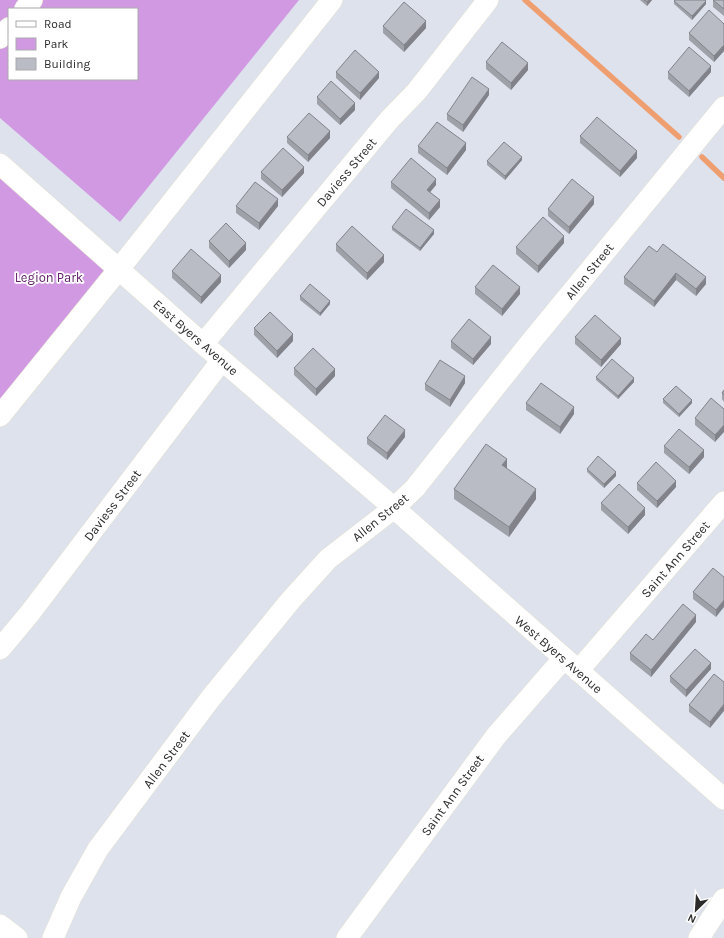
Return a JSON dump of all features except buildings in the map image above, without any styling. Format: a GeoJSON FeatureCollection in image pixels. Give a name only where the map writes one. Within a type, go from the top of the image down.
{"type":"FeatureCollection","features":[{"type":"Feature","properties":{"kind":"street"},"geometry":{"type":"LineString","coordinates":[[26,8],[32,0]]}},
{"type":"Feature","properties":{"kind":"street"},"geometry":{"type":"LineString","coordinates":[[0,416],[119,269],[332,0]]}},
{"type":"Feature","properties":{"kind":"street","name":"Daviess Street"},"geometry":{"type":"LineString","coordinates":[[203,344],[389,120],[417,91],[488,0]]}},
{"type":"Feature","properties":{"kind":"street"},"geometry":{"type":"LineString","coordinates":[[0,38],[8,29]]}},
{"type":"Feature","properties":{"kind":"street","name":"Allen Street"},"geometry":{"type":"LineString","coordinates":[[53,938],[71,897],[98,849],[210,699],[290,601],[328,559],[394,508],[415,488],[530,343],[724,107]]}},
{"type":"Feature","properties":{"kind":"street","name":"East Byers Avenue"},"geometry":{"type":"LineString","coordinates":[[0,164],[203,344],[394,508]]}},
{"type":"Feature","properties":{"kind":"street","name":"Daviess Street"},"geometry":{"type":"LineString","coordinates":[[0,649],[30,613],[222,360]]}},
{"type":"Feature","properties":{"kind":"street","name":"Saint Ann Street"},"geometry":{"type":"LineString","coordinates":[[348,938],[496,736],[571,664],[724,502]]}},
{"type":"Feature","properties":{"kind":"street","name":"West Byers Avenue"},"geometry":{"type":"LineString","coordinates":[[394,508],[724,799]]}},
{"type":"Feature","properties":{"kind":"street"},"geometry":{"type":"LineString","coordinates":[[699,938],[724,900]]}},
{"type":"Feature","properties":{"kind":"street"},"geometry":{"type":"LineString","coordinates":[[0,925],[17,938]]}},
{"type":"Feature","properties":{"kind":"green space"},"geometry":{"type":"Polygon","coordinates":[[[0,0],[299,0],[120,222],[0,118],[0,0]]]}},
{"type":"Feature","properties":{"kind":"green space","name":"Legion Park"},"geometry":{"type":"Polygon","coordinates":[[[0,174],[119,269],[0,416],[0,174]]]}},
{"type":"Feature","properties":{"kind":"waterway"},"geometry":{"type":"LineString","coordinates":[[525,0],[679,137]]}},
{"type":"Feature","properties":{"kind":"waterway"},"geometry":{"type":"LineString","coordinates":[[702,157],[724,178]]}}]}
